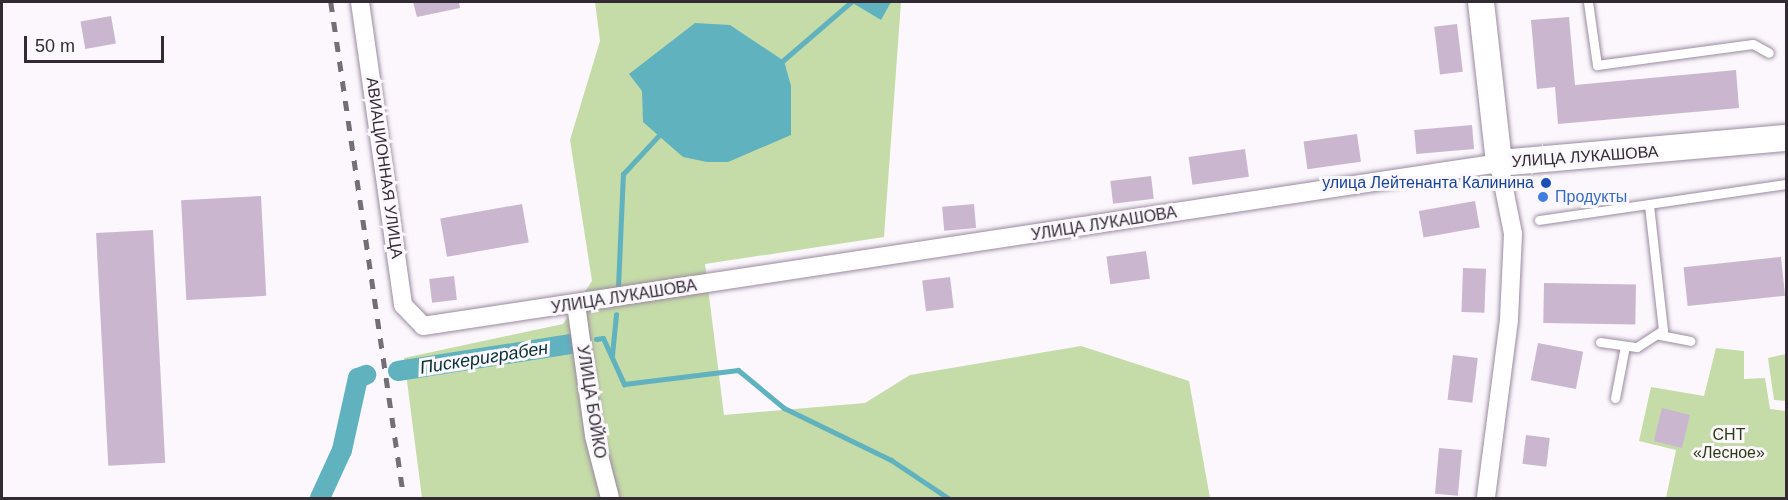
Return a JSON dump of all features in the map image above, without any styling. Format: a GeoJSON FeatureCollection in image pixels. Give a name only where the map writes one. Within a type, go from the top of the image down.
{"type":"FeatureCollection","features":[{"type":"Feature","properties":{"kind":"main road"},"geometry":{"type":"LineString","coordinates":[[1481,2],[1499,163]]}},
{"type":"Feature","properties":{"kind":"main road","name":"УЛИЦА ЛУКАШОВА"},"geometry":{"type":"LineString","coordinates":[[1499,163],[1786,138]]}},
{"type":"Feature","properties":{"kind":"street","name":"АВИАЦИОННАЯ УЛИЦА"},"geometry":{"type":"LineString","coordinates":[[360,2],[403,305],[423,326]]}},
{"type":"Feature","properties":{"kind":"street","name":"УЛИЦА ЛУКАШОВА"},"geometry":{"type":"LineString","coordinates":[[423,326],[1499,163]]}},
{"type":"Feature","properties":{"kind":"street"},"geometry":{"type":"LineString","coordinates":[[1486,498],[1509,320],[1513,234],[1499,163]]}},
{"type":"Feature","properties":{"kind":"street","name":"УЛИЦА БОЙКО"},"geometry":{"type":"LineString","coordinates":[[576,304],[594,436],[610,498]]}},
{"type":"Feature","properties":{"kind":"lane"},"geometry":{"type":"LineString","coordinates":[[1588,2],[1597,65],[1753,44],[1769,52]]}},
{"type":"Feature","properties":{"kind":"lane"},"geometry":{"type":"LineString","coordinates":[[1539,220],[1786,184]]}},
{"type":"Feature","properties":{"kind":"lane"},"geometry":{"type":"LineString","coordinates":[[1600,342],[1625,346],[1650,343],[1660,335],[1665,325],[1649,205]]}},
{"type":"Feature","properties":{"kind":"lane"},"geometry":{"type":"LineString","coordinates":[[1660,335],[1690,341]]}},
{"type":"Feature","properties":{"kind":"lane"},"geometry":{"type":"LineString","coordinates":[[1615,398],[1625,346]]}},
{"type":"Feature","properties":{"kind":"green space"},"geometry":{"type":"Polygon","coordinates":[[[595,2],[901,2],[884,237],[705,264],[724,415],[865,403],[910,375],[1081,346],[1189,381],[1210,498],[422,498],[404,358],[563,324],[592,281],[570,140],[600,41],[595,2]]]}},
{"type":"Feature","properties":{"kind":"green space","name":"СНТ «Лесное»"},"geometry":{"type":"Polygon","coordinates":[[[1716,348],[1744,351],[1744,379],[1765,378],[1770,409],[1786,411],[1786,498],[1666,498],[1676,450],[1639,441],[1651,387],[1704,396],[1716,348]]]}},
{"type":"Feature","properties":{"kind":"green space"},"geometry":{"type":"Polygon","coordinates":[[[1786,354],[1786,401],[1774,400],[1768,358],[1786,354]]]}},
{"type":"Feature","properties":{"kind":"water"},"geometry":{"type":"Polygon","coordinates":[[[851,2],[891,2],[881,20],[851,2]]]}},
{"type":"Feature","properties":{"kind":"water"},"geometry":{"type":"Polygon","coordinates":[[[695,23],[730,25],[784,61],[791,86],[791,135],[728,162],[707,162],[683,157],[643,122],[642,91],[629,74],[695,23]]]}},
{"type":"Feature","properties":{"kind":"building"},"geometry":{"type":"Polygon","coordinates":[[[413,2],[459,2],[460,8],[417,17],[413,2]]]}},
{"type":"Feature","properties":{"kind":"building"},"geometry":{"type":"Polygon","coordinates":[[[111,16],[116,44],[85,49],[80,21],[111,16]]]}},
{"type":"Feature","properties":{"kind":"building"},"geometry":{"type":"Polygon","coordinates":[[[1569,17],[1575,85],[1736,70],[1739,108],[1558,124],[1555,87],[1537,89],[1531,20],[1569,17]]]}},
{"type":"Feature","properties":{"kind":"building"},"geometry":{"type":"Polygon","coordinates":[[[1457,24],[1463,72],[1440,74],[1434,27],[1457,24]]]}},
{"type":"Feature","properties":{"kind":"building"},"geometry":{"type":"Polygon","coordinates":[[[1472,125],[1474,149],[1416,154],[1414,130],[1472,125]]]}},
{"type":"Feature","properties":{"kind":"building"},"geometry":{"type":"Polygon","coordinates":[[[1357,134],[1361,162],[1307,169],[1304,142],[1357,134]]]}},
{"type":"Feature","properties":{"kind":"building"},"geometry":{"type":"Polygon","coordinates":[[[1245,149],[1249,177],[1192,185],[1189,157],[1245,149]]]}},
{"type":"Feature","properties":{"kind":"building"},"geometry":{"type":"Polygon","coordinates":[[[1151,176],[1154,199],[1113,204],[1110,181],[1151,176]]]}},
{"type":"Feature","properties":{"kind":"building"},"geometry":{"type":"Polygon","coordinates":[[[261,196],[266,296],[186,300],[181,200],[261,196]]]}},
{"type":"Feature","properties":{"kind":"building"},"geometry":{"type":"Polygon","coordinates":[[[1475,201],[1480,228],[1424,237],[1419,211],[1475,201]]]}},
{"type":"Feature","properties":{"kind":"building"},"geometry":{"type":"Polygon","coordinates":[[[522,204],[529,242],[447,257],[440,218],[522,204]]]}},
{"type":"Feature","properties":{"kind":"building"},"geometry":{"type":"Polygon","coordinates":[[[974,204],[976,228],[944,231],[942,207],[974,204]]]}},
{"type":"Feature","properties":{"kind":"building"},"geometry":{"type":"Polygon","coordinates":[[[153,230],[165,463],[108,466],[96,233],[153,230]]]}},
{"type":"Feature","properties":{"kind":"building"},"geometry":{"type":"Polygon","coordinates":[[[1146,251],[1150,279],[1110,284],[1106,257],[1146,251]]]}},
{"type":"Feature","properties":{"kind":"building"},"geometry":{"type":"Polygon","coordinates":[[[1781,257],[1785,296],[1688,306],[1684,267],[1781,257]]]}},
{"type":"Feature","properties":{"kind":"building"},"geometry":{"type":"Polygon","coordinates":[[[1463,268],[1486,269],[1484,313],[1461,312],[1463,268]]]}},
{"type":"Feature","properties":{"kind":"building"},"geometry":{"type":"Polygon","coordinates":[[[454,276],[457,300],[432,303],[429,279],[454,276]]]}},
{"type":"Feature","properties":{"kind":"building"},"geometry":{"type":"Polygon","coordinates":[[[950,277],[954,308],[926,311],[922,280],[950,277]]]}},
{"type":"Feature","properties":{"kind":"building"},"geometry":{"type":"Polygon","coordinates":[[[1544,283],[1636,285],[1635,325],[1543,323],[1544,283]]]}},
{"type":"Feature","properties":{"kind":"building"},"geometry":{"type":"Polygon","coordinates":[[[1538,343],[1583,352],[1576,389],[1531,380],[1538,343]]]}},
{"type":"Feature","properties":{"kind":"building"},"geometry":{"type":"Polygon","coordinates":[[[1453,355],[1478,358],[1472,403],[1448,400],[1453,355]]]}},
{"type":"Feature","properties":{"kind":"building"},"geometry":{"type":"Polygon","coordinates":[[[1662,408],[1690,415],[1682,448],[1654,441],[1662,408]]]}},
{"type":"Feature","properties":{"kind":"building"},"geometry":{"type":"Polygon","coordinates":[[[1526,435],[1550,438],[1546,467],[1522,464],[1526,435]]]}},
{"type":"Feature","properties":{"kind":"building"},"geometry":{"type":"Polygon","coordinates":[[[1439,448],[1462,450],[1458,496],[1435,494],[1439,448]]]}},
{"type":"Feature","properties":{"kind":"waterway"},"geometry":{"type":"LineString","coordinates":[[780,63],[851,2]]}},
{"type":"Feature","properties":{"kind":"waterway"},"geometry":{"type":"LineString","coordinates":[[618,287],[623,174],[661,133]]}},
{"type":"Feature","properties":{"kind":"waterway"},"geometry":{"type":"LineString","coordinates":[[612,355],[616,314]]}},
{"type":"Feature","properties":{"kind":"waterway"},"geometry":{"type":"LineString","coordinates":[[596,339],[603,338],[624,384],[738,370],[784,408],[891,460],[948,498]]}},
{"type":"Feature","properties":{"kind":"waterway","name":"Пискериграбен"},"geometry":{"type":"LineString","coordinates":[[398,371],[570,344]]}},
{"type":"Feature","properties":{"kind":"waterway","name":"Пискериграбен"},"geometry":{"type":"LineString","coordinates":[[320,498],[342,450],[358,378],[366,375]]}},
{"type":"Feature","properties":{"kind":"railway"},"geometry":{"type":"LineString","coordinates":[[331,2],[404,498]]}},
{"type":"Feature","properties":{"kind":"place","name":"улица Лейтенанта Калинина"},"geometry":{"type":"Point","coordinates":[1546,183]}},
{"type":"Feature","properties":{"kind":"place","name":"Продукты"},"geometry":{"type":"Point","coordinates":[1543,197]}}]}
